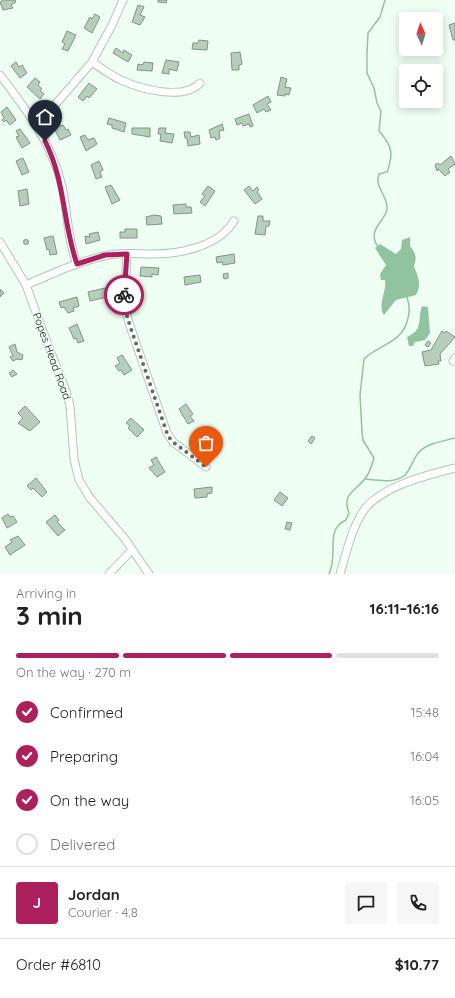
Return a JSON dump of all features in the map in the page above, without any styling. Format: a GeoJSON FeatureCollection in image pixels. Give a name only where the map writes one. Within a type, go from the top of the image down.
{"type":"FeatureCollection","features":[{"type":"Feature","properties":{"kind":"street"},"geometry":{"type":"LineString","coordinates":[[34,120],[54,106],[92,62],[112,25],[123,0]]}},
{"type":"Feature","properties":{"kind":"street"},"geometry":{"type":"LineString","coordinates":[[92,62],[121,80],[149,89],[184,91],[193,89],[200,83]]}},
{"type":"Feature","properties":{"kind":"street"},"geometry":{"type":"LineString","coordinates":[[0,75],[34,120],[50,150],[59,175],[69,239],[77,264]]}},
{"type":"Feature","properties":{"kind":"street"},"geometry":{"type":"LineString","coordinates":[[26,284],[77,264],[105,255],[165,254],[191,249],[221,236],[234,221]]}},
{"type":"Feature","properties":{"kind":"street","name":"Popes Head Road"},"geometry":{"type":"LineString","coordinates":[[0,242],[26,284],[69,399],[72,416],[74,459],[79,480],[90,498],[132,550],[149,574]]}},
{"type":"Feature","properties":{"kind":"street"},"geometry":{"type":"LineString","coordinates":[[127,254],[124,306],[167,432],[173,442],[206,467]]}},
{"type":"Feature","properties":{"kind":"street"},"geometry":{"type":"LineString","coordinates":[[340,574],[358,520],[370,503],[392,489],[455,468]]}},
{"type":"Feature","properties":{"kind":"street"},"geometry":{"type":"LineString","coordinates":[[109,574],[132,550]]}},
{"type":"Feature","properties":{"kind":"shaded area"},"geometry":{"type":"Polygon","coordinates":[[[410,237],[410,246],[414,251],[415,256],[414,266],[419,280],[418,291],[416,295],[396,300],[384,315],[381,307],[385,289],[385,280],[381,280],[380,274],[386,265],[375,248],[380,244],[396,254],[401,249],[402,240],[410,237]]]}},
{"type":"Feature","properties":{"kind":"shaded area"},"geometry":{"type":"Polygon","coordinates":[[[422,306],[428,307],[430,333],[425,340],[415,342],[413,346],[409,346],[407,337],[418,328],[422,306]]]}},
{"type":"Feature","properties":{"kind":"building"},"geometry":{"type":"Polygon","coordinates":[[[3,0],[15,0],[16,2],[11,5],[13,8],[3,10],[0,2],[3,0]]]}},
{"type":"Feature","properties":{"kind":"building"},"geometry":{"type":"Polygon","coordinates":[[[158,0],[167,0],[166,3],[158,2],[158,0]]]}},
{"type":"Feature","properties":{"kind":"building"},"geometry":{"type":"Polygon","coordinates":[[[138,5],[144,7],[140,15],[145,17],[140,25],[132,22],[138,5]]]}},
{"type":"Feature","properties":{"kind":"building"},"geometry":{"type":"Polygon","coordinates":[[[95,14],[100,17],[92,33],[84,28],[90,17],[92,19],[95,14]]]}},
{"type":"Feature","properties":{"kind":"building"},"geometry":{"type":"Polygon","coordinates":[[[455,23],[455,40],[453,40],[449,25],[455,23]]]}},
{"type":"Feature","properties":{"kind":"building"},"geometry":{"type":"Polygon","coordinates":[[[67,31],[76,35],[68,51],[62,49],[65,44],[62,42],[67,31]]]}},
{"type":"Feature","properties":{"kind":"building"},"geometry":{"type":"Polygon","coordinates":[[[199,40],[208,41],[207,50],[192,49],[193,43],[198,43],[199,40]]]}},
{"type":"Feature","properties":{"kind":"building"},"geometry":{"type":"Polygon","coordinates":[[[116,48],[123,53],[124,50],[132,55],[128,62],[113,53],[116,48]]]}},
{"type":"Feature","properties":{"kind":"building"},"geometry":{"type":"Polygon","coordinates":[[[240,52],[242,64],[239,65],[239,70],[232,70],[231,53],[240,52]]]}},
{"type":"Feature","properties":{"kind":"building"},"geometry":{"type":"Polygon","coordinates":[[[166,60],[179,62],[177,71],[169,69],[169,74],[162,73],[166,60]]]}},
{"type":"Feature","properties":{"kind":"building"},"geometry":{"type":"Polygon","coordinates":[[[16,62],[19,67],[22,65],[27,73],[20,78],[11,66],[16,62]]]}},
{"type":"Feature","properties":{"kind":"building"},"geometry":{"type":"Polygon","coordinates":[[[144,62],[153,63],[152,71],[137,70],[138,64],[143,65],[144,62]]]}},
{"type":"Feature","properties":{"kind":"building"},"geometry":{"type":"Polygon","coordinates":[[[281,77],[287,79],[285,87],[291,88],[289,95],[277,95],[281,77]]]}},
{"type":"Feature","properties":{"kind":"building"},"geometry":{"type":"Polygon","coordinates":[[[35,78],[40,82],[38,85],[42,89],[40,91],[44,94],[40,99],[27,87],[35,78]]]}},
{"type":"Feature","properties":{"kind":"building"},"geometry":{"type":"Polygon","coordinates":[[[89,83],[97,89],[89,98],[87,96],[83,101],[78,97],[89,83]]]}},
{"type":"Feature","properties":{"kind":"building"},"geometry":{"type":"Polygon","coordinates":[[[268,96],[271,102],[267,104],[271,110],[266,112],[264,109],[257,113],[253,105],[268,96]]]}},
{"type":"Feature","properties":{"kind":"building"},"geometry":{"type":"Polygon","coordinates":[[[7,107],[16,120],[10,125],[6,120],[4,122],[2,120],[4,118],[1,112],[7,107]]]}},
{"type":"Feature","properties":{"kind":"building"},"geometry":{"type":"Polygon","coordinates":[[[249,114],[253,126],[250,127],[249,124],[243,126],[242,123],[237,125],[235,119],[249,114]]]}},
{"type":"Feature","properties":{"kind":"building"},"geometry":{"type":"Polygon","coordinates":[[[109,118],[126,123],[124,132],[112,128],[112,125],[107,124],[109,118]]]}},
{"type":"Feature","properties":{"kind":"building"},"geometry":{"type":"Polygon","coordinates":[[[58,121],[60,126],[63,125],[66,130],[68,129],[71,135],[60,140],[52,124],[58,121]]]}},
{"type":"Feature","properties":{"kind":"building"},"geometry":{"type":"Polygon","coordinates":[[[222,124],[224,130],[219,131],[220,138],[216,140],[215,137],[211,138],[209,130],[222,124]]]}},
{"type":"Feature","properties":{"kind":"building"},"geometry":{"type":"Polygon","coordinates":[[[132,128],[150,128],[150,137],[132,134],[132,128]]]}},
{"type":"Feature","properties":{"kind":"building"},"geometry":{"type":"Polygon","coordinates":[[[159,128],[166,128],[165,133],[174,134],[172,143],[160,141],[161,134],[158,134],[159,128]]]}},
{"type":"Feature","properties":{"kind":"building"},"geometry":{"type":"Polygon","coordinates":[[[20,129],[30,143],[22,148],[16,137],[19,136],[16,131],[20,129]]]}},
{"type":"Feature","properties":{"kind":"building"},"geometry":{"type":"Polygon","coordinates":[[[184,132],[190,132],[191,137],[199,135],[200,144],[188,146],[187,138],[185,138],[184,132]]]}},
{"type":"Feature","properties":{"kind":"building"},"geometry":{"type":"Polygon","coordinates":[[[85,135],[88,140],[94,138],[97,144],[86,151],[80,137],[85,135]]]}},
{"type":"Feature","properties":{"kind":"building"},"geometry":{"type":"Polygon","coordinates":[[[451,156],[455,164],[448,169],[450,172],[445,176],[438,169],[437,171],[435,165],[438,163],[440,165],[451,156]]]}},
{"type":"Feature","properties":{"kind":"building"},"geometry":{"type":"Polygon","coordinates":[[[23,158],[29,172],[22,175],[16,161],[23,158]]]}},
{"type":"Feature","properties":{"kind":"building"},"geometry":{"type":"Polygon","coordinates":[[[99,161],[103,170],[100,172],[102,177],[96,179],[91,165],[99,161]]]}},
{"type":"Feature","properties":{"kind":"building"},"geometry":{"type":"Polygon","coordinates":[[[111,185],[120,200],[112,204],[105,187],[111,185]]]}},
{"type":"Feature","properties":{"kind":"building"},"geometry":{"type":"Polygon","coordinates":[[[208,186],[215,191],[205,206],[200,202],[205,196],[202,194],[208,186]]]}},
{"type":"Feature","properties":{"kind":"building"},"geometry":{"type":"Polygon","coordinates":[[[249,186],[253,191],[257,187],[259,190],[257,192],[262,199],[255,204],[244,190],[249,186]]]}},
{"type":"Feature","properties":{"kind":"building"},"geometry":{"type":"Polygon","coordinates":[[[27,189],[29,204],[20,206],[18,191],[27,189]]]}},
{"type":"Feature","properties":{"kind":"building"},"geometry":{"type":"Polygon","coordinates":[[[186,204],[186,207],[191,207],[192,213],[174,214],[173,205],[186,204]]]}},
{"type":"Feature","properties":{"kind":"building"},"geometry":{"type":"Polygon","coordinates":[[[154,215],[161,216],[162,224],[147,225],[146,217],[154,215]]]}},
{"type":"Feature","properties":{"kind":"building"},"geometry":{"type":"Polygon","coordinates":[[[258,216],[263,216],[263,221],[270,221],[269,226],[266,226],[265,235],[255,234],[258,216]]]}},
{"type":"Feature","properties":{"kind":"building"},"geometry":{"type":"Polygon","coordinates":[[[125,229],[137,229],[137,238],[120,238],[120,232],[125,232],[125,229]]]}},
{"type":"Feature","properties":{"kind":"building"},"geometry":{"type":"Polygon","coordinates":[[[98,232],[100,240],[86,244],[85,236],[90,237],[89,234],[98,232]]]}},
{"type":"Feature","properties":{"kind":"building"},"geometry":{"type":"Polygon","coordinates":[[[53,236],[57,254],[50,255],[44,238],[53,236]]]}},
{"type":"Feature","properties":{"kind":"building"},"geometry":{"type":"Polygon","coordinates":[[[24,240],[28,240],[28,244],[24,244],[24,240]]]}},
{"type":"Feature","properties":{"kind":"building"},"geometry":{"type":"Polygon","coordinates":[[[234,254],[235,263],[223,265],[222,262],[217,263],[216,257],[234,254]]]}},
{"type":"Feature","properties":{"kind":"building"},"geometry":{"type":"Polygon","coordinates":[[[141,267],[159,268],[158,275],[152,274],[152,277],[140,276],[141,267]]]}},
{"type":"Feature","properties":{"kind":"building"},"geometry":{"type":"Polygon","coordinates":[[[228,273],[228,278],[224,279],[223,274],[228,273]]]}},
{"type":"Feature","properties":{"kind":"building"},"geometry":{"type":"Polygon","coordinates":[[[200,275],[201,282],[185,285],[184,277],[200,275]]]}},
{"type":"Feature","properties":{"kind":"building"},"geometry":{"type":"Polygon","coordinates":[[[105,288],[107,297],[90,301],[88,292],[105,288]]]}},
{"type":"Feature","properties":{"kind":"building"},"geometry":{"type":"Polygon","coordinates":[[[0,289],[4,293],[0,297],[0,289]]]}},
{"type":"Feature","properties":{"kind":"building"},"geometry":{"type":"Polygon","coordinates":[[[77,297],[79,306],[73,308],[74,311],[68,313],[64,307],[61,308],[59,302],[77,297]]]}},
{"type":"Feature","properties":{"kind":"building"},"geometry":{"type":"Polygon","coordinates":[[[77,324],[84,341],[78,343],[76,338],[74,339],[69,328],[77,324]]]}},
{"type":"Feature","properties":{"kind":"building"},"geometry":{"type":"Polygon","coordinates":[[[442,331],[445,333],[446,331],[455,337],[440,354],[441,361],[438,361],[439,364],[425,366],[422,352],[431,350],[442,331]]]}},
{"type":"Feature","properties":{"kind":"building"},"geometry":{"type":"Polygon","coordinates":[[[428,341],[431,343],[428,347],[425,345],[428,341]]]}},
{"type":"Feature","properties":{"kind":"building"},"geometry":{"type":"Polygon","coordinates":[[[15,344],[17,352],[23,355],[22,360],[17,359],[13,361],[10,357],[13,356],[9,347],[15,344]]]}},
{"type":"Feature","properties":{"kind":"building"},"geometry":{"type":"Polygon","coordinates":[[[122,355],[132,370],[124,375],[121,370],[119,371],[115,366],[120,363],[117,358],[122,355]]]}},
{"type":"Feature","properties":{"kind":"building"},"geometry":{"type":"Polygon","coordinates":[[[13,370],[17,374],[12,377],[9,373],[13,370]]]}},
{"type":"Feature","properties":{"kind":"building"},"geometry":{"type":"Polygon","coordinates":[[[186,404],[193,414],[190,416],[194,421],[188,424],[179,409],[186,404]]]}},
{"type":"Feature","properties":{"kind":"building"},"geometry":{"type":"Polygon","coordinates":[[[25,406],[40,422],[30,431],[18,423],[23,418],[18,413],[25,406]]]}},
{"type":"Feature","properties":{"kind":"building"},"geometry":{"type":"Polygon","coordinates":[[[131,418],[144,430],[137,437],[128,428],[130,426],[126,423],[131,418]]]}},
{"type":"Feature","properties":{"kind":"building"},"geometry":{"type":"Polygon","coordinates":[[[312,436],[315,438],[311,444],[308,441],[312,436]]]}},
{"type":"Feature","properties":{"kind":"building"},"geometry":{"type":"Polygon","coordinates":[[[156,457],[165,472],[157,477],[149,468],[154,465],[151,460],[156,457]]]}},
{"type":"Feature","properties":{"kind":"building"},"geometry":{"type":"Polygon","coordinates":[[[36,478],[47,492],[42,497],[33,488],[31,490],[27,486],[36,478]]]}},
{"type":"Feature","properties":{"kind":"building"},"geometry":{"type":"Polygon","coordinates":[[[212,487],[212,493],[207,494],[207,497],[195,498],[194,489],[212,487]]]}},
{"type":"Feature","properties":{"kind":"building"},"geometry":{"type":"Polygon","coordinates":[[[280,492],[288,498],[282,506],[274,500],[280,492]]]}},
{"type":"Feature","properties":{"kind":"building"},"geometry":{"type":"Polygon","coordinates":[[[8,514],[10,517],[13,516],[17,522],[7,528],[2,518],[8,514]]]}},
{"type":"Feature","properties":{"kind":"building"},"geometry":{"type":"Polygon","coordinates":[[[55,515],[59,520],[57,522],[65,530],[58,536],[46,522],[55,515]]]}},
{"type":"Feature","properties":{"kind":"building"},"geometry":{"type":"Polygon","coordinates":[[[287,522],[292,523],[290,530],[285,529],[287,522]]]}},
{"type":"Feature","properties":{"kind":"building"},"geometry":{"type":"Polygon","coordinates":[[[18,536],[25,545],[10,555],[5,547],[12,542],[10,540],[18,536]]]}},
{"type":"Feature","properties":{"kind":"waterway"},"geometry":{"type":"LineString","coordinates":[[378,247],[375,241],[375,230],[387,209],[387,204],[378,183],[378,179],[379,174],[387,172],[391,155],[387,141],[379,131],[381,111],[377,103],[374,88],[367,73],[367,54],[368,33],[380,17],[385,0]]}},
{"type":"Feature","properties":{"kind":"waterway"},"geometry":{"type":"LineString","coordinates":[[329,574],[333,559],[335,530],[339,524],[346,520],[349,513],[347,506],[349,496],[367,476],[374,458],[363,440],[362,432],[360,395],[364,359],[394,339],[404,329],[409,312],[407,297]]}},
{"type":"Feature","properties":{"kind":"waterway"},"geometry":{"type":"LineString","coordinates":[[365,479],[385,481],[401,478],[407,473],[423,448],[455,438]]}},
{"type":"Feature","properties":{"kind":"way so far"},"geometry":{"type":"LineString","coordinates":[[124,295],[124,306],[128,315],[130,326],[168,436],[173,442],[206,467]]}},
{"type":"Feature","properties":{"kind":"route"},"geometry":{"type":"LineString","coordinates":[[45,141],[59,175],[69,239],[77,264],[105,255],[127,254],[124,295]]}}]}
